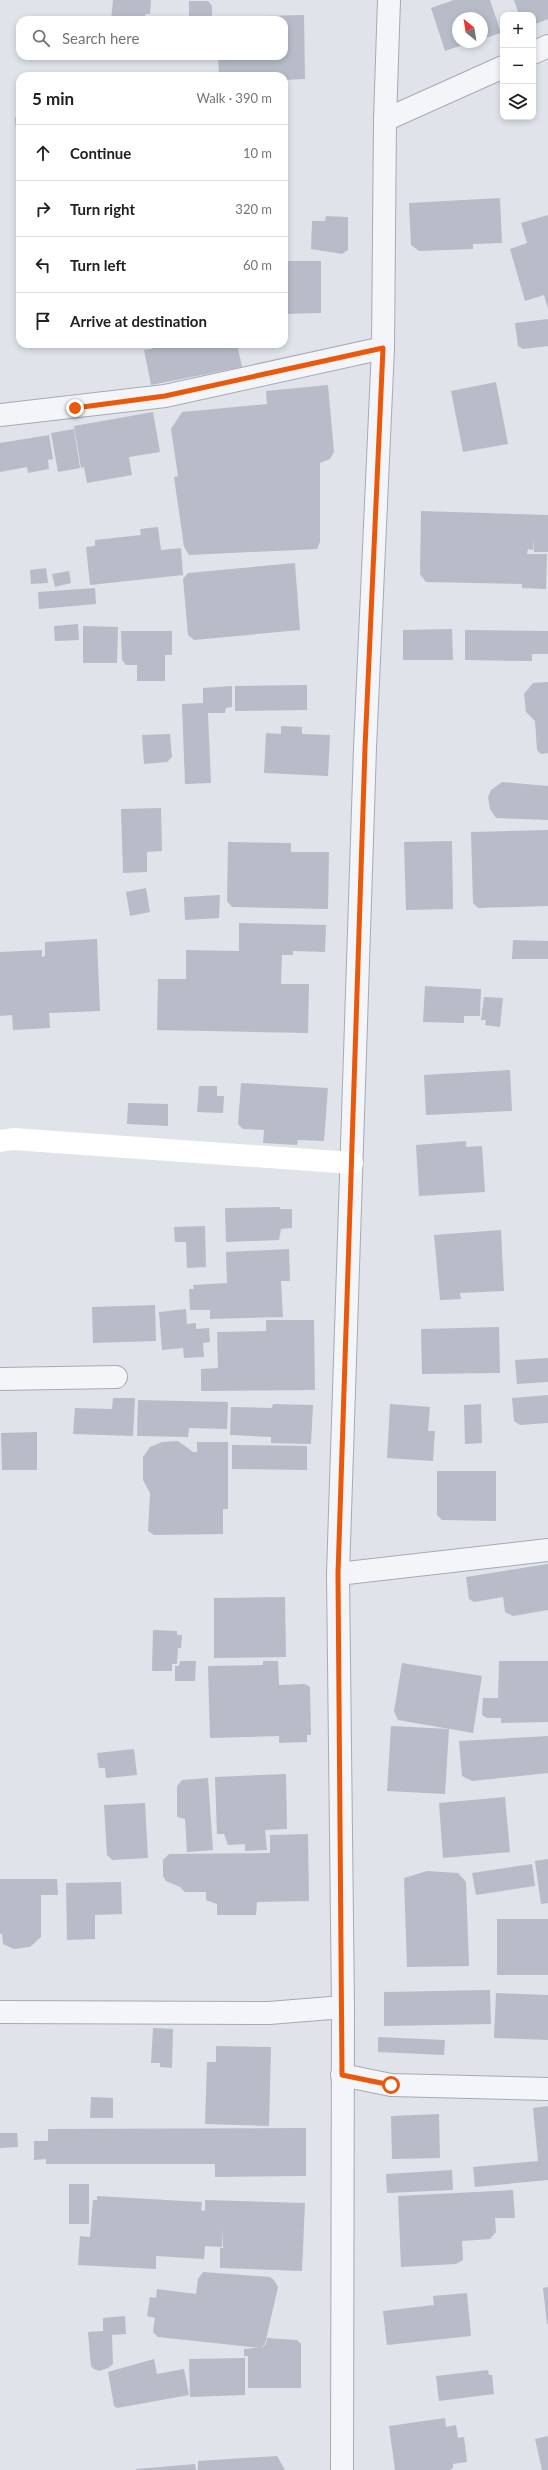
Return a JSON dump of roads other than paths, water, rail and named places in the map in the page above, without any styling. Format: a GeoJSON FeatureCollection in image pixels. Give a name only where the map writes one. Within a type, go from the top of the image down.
{"type":"FeatureCollection","features":[{"type":"Feature","properties":{"kind":"street"},"geometry":{"type":"LineString","coordinates":[[342,2470],[343,2007],[338,1574],[365,748],[383,348],[389,0]]}},
{"type":"Feature","properties":{"kind":"street"},"geometry":{"type":"LineString","coordinates":[[536,52],[548,46]]}},
{"type":"Feature","properties":{"kind":"street"},"geometry":{"type":"LineString","coordinates":[[386,120],[500,68]]}},
{"type":"Feature","properties":{"kind":"street"},"geometry":{"type":"LineString","coordinates":[[0,415],[165,396],[383,348]]}},
{"type":"Feature","properties":{"kind":"street"},"geometry":{"type":"LineString","coordinates":[[0,1141],[13,1139],[352,1163]]}},
{"type":"Feature","properties":{"kind":"street"},"geometry":{"type":"LineString","coordinates":[[0,1379],[116,1377]]}},
{"type":"Feature","properties":{"kind":"street"},"geometry":{"type":"LineString","coordinates":[[338,1574],[548,1550]]}},
{"type":"Feature","properties":{"kind":"street"},"geometry":{"type":"LineString","coordinates":[[0,2012],[269,2013],[343,2007]]}},
{"type":"Feature","properties":{"kind":"street"},"geometry":{"type":"LineString","coordinates":[[342,2075],[391,2085],[548,2089]]}}]}
